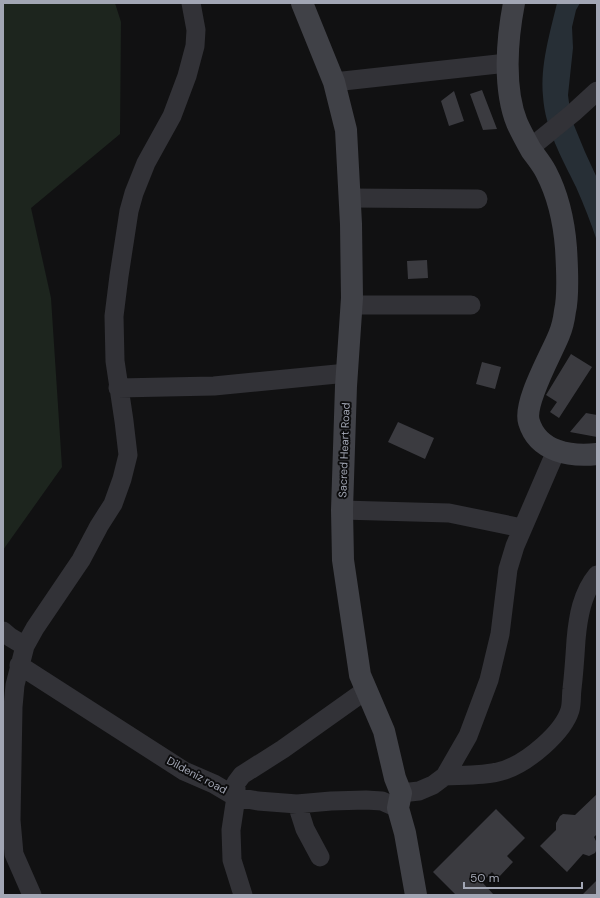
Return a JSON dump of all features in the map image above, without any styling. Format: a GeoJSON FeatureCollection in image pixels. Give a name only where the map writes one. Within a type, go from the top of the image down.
{"type":"FeatureCollection","features":[{"type":"Feature","properties":{"kind":"street"},"geometry":{"type":"LineString","coordinates":[[32,895],[9,855],[13,707],[15,685],[25,646],[35,628],[81,560],[99,526],[113,504],[122,479],[128,455],[115,361],[114,316],[129,211],[146,163],[172,116],[187,76],[195,46],[193,10],[191,3]]}},
{"type":"Feature","properties":{"kind":"street","name":"Sacred Heart Road"},"geometry":{"type":"LineString","coordinates":[[302,3],[334,82],[346,130],[351,224],[352,305],[347,373],[342,510],[343,560],[360,675],[384,731],[400,801],[416,895]]}},
{"type":"Feature","properties":{"kind":"street"},"geometry":{"type":"LineString","coordinates":[[514,3],[507,63],[510,97],[517,121],[538,141],[546,172],[562,218],[566,248],[566,311],[559,334],[537,383],[528,410],[529,422],[535,433],[542,441],[556,451],[568,454],[597,454]]}},
{"type":"Feature","properties":{"kind":"street"},"geometry":{"type":"LineString","coordinates":[[334,82],[507,63]]}},
{"type":"Feature","properties":{"kind":"street"},"geometry":{"type":"LineString","coordinates":[[538,141],[573,113],[597,91]]}},
{"type":"Feature","properties":{"kind":"street"},"geometry":{"type":"LineString","coordinates":[[350,198],[478,199]]}},
{"type":"Feature","properties":{"kind":"street"},"geometry":{"type":"LineString","coordinates":[[352,305],[471,305]]}},
{"type":"Feature","properties":{"kind":"street"},"geometry":{"type":"LineString","coordinates":[[118,388],[214,386],[347,373]]}},
{"type":"Feature","properties":{"kind":"street"},"geometry":{"type":"LineString","coordinates":[[400,801],[433,785],[445,776],[468,736],[489,680],[500,634],[508,569],[515,546],[556,451]]}},
{"type":"Feature","properties":{"kind":"street"},"geometry":{"type":"LineString","coordinates":[[342,510],[449,513],[522,528]]}},
{"type":"Feature","properties":{"kind":"street"},"geometry":{"type":"LineString","coordinates":[[445,776],[488,773],[505,770],[521,762],[553,738],[565,723],[570,709],[578,622],[584,596],[597,574]]}},
{"type":"Feature","properties":{"kind":"street"},"geometry":{"type":"LineString","coordinates":[[3,631],[25,646]]}},
{"type":"Feature","properties":{"kind":"street","name":"Dildeniz road"},"geometry":{"type":"LineString","coordinates":[[19,665],[184,771],[214,784],[236,797],[258,801],[297,804],[331,801],[400,801]]}},
{"type":"Feature","properties":{"kind":"street"},"geometry":{"type":"LineString","coordinates":[[243,895],[232,860],[231,830],[236,797],[236,783],[242,775],[283,749],[366,690]]}},
{"type":"Feature","properties":{"kind":"street"},"geometry":{"type":"LineString","coordinates":[[297,804],[305,828],[320,857]]}},
{"type":"Feature","properties":{"kind":"shaded area"},"geometry":{"type":"Polygon","coordinates":[[[3,3],[115,3],[121,22],[120,134],[31,208],[51,298],[62,467],[3,550],[3,3]]]}},
{"type":"Feature","properties":{"kind":"shaded area"},"geometry":{"type":"Polygon","coordinates":[[[557,3],[580,3],[576,10],[572,27],[573,48],[568,95],[571,118],[597,178],[597,241],[579,194],[555,143],[544,108],[542,84],[544,61],[557,3]]]}},
{"type":"Feature","properties":{"kind":"building"},"geometry":{"type":"Polygon","coordinates":[[[482,90],[497,129],[483,130],[470,94],[482,90]]]}},
{"type":"Feature","properties":{"kind":"building"},"geometry":{"type":"Polygon","coordinates":[[[454,91],[464,121],[449,126],[441,101],[454,91]]]}},
{"type":"Feature","properties":{"kind":"building"},"geometry":{"type":"Polygon","coordinates":[[[427,260],[428,278],[408,279],[407,261],[427,260]]]}},
{"type":"Feature","properties":{"kind":"building"},"geometry":{"type":"Polygon","coordinates":[[[571,354],[592,367],[559,418],[550,412],[557,402],[546,395],[571,354]]]}},
{"type":"Feature","properties":{"kind":"building"},"geometry":{"type":"Polygon","coordinates":[[[482,362],[501,367],[495,389],[476,384],[482,362]]]}},
{"type":"Feature","properties":{"kind":"building"},"geometry":{"type":"Polygon","coordinates":[[[586,413],[597,415],[597,437],[570,432],[586,413]]]}},
{"type":"Feature","properties":{"kind":"building"},"geometry":{"type":"Polygon","coordinates":[[[398,422],[434,438],[425,459],[388,442],[398,422]]]}},
{"type":"Feature","properties":{"kind":"building"},"geometry":{"type":"Polygon","coordinates":[[[597,794],[597,834],[594,837],[597,843],[597,849],[595,853],[589,856],[583,854],[567,872],[540,846],[556,830],[556,823],[560,816],[563,814],[575,815],[597,794]]]}},
{"type":"Feature","properties":{"kind":"building"},"geometry":{"type":"Polygon","coordinates":[[[496,809],[525,838],[507,856],[513,862],[498,878],[492,872],[482,882],[494,895],[456,895],[433,872],[496,809]]]}},
{"type":"Feature","properties":{"kind":"building"},"geometry":{"type":"Polygon","coordinates":[[[597,880],[597,895],[582,895],[597,880]]]}}]}
